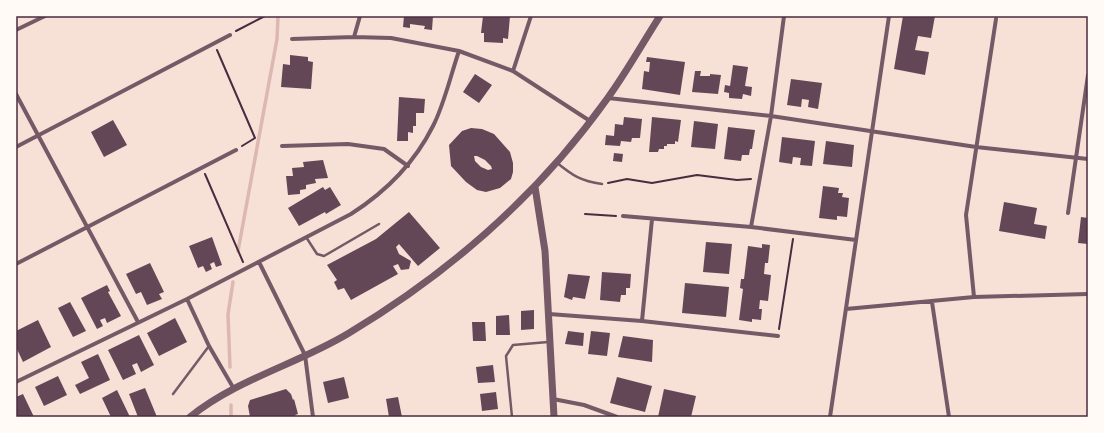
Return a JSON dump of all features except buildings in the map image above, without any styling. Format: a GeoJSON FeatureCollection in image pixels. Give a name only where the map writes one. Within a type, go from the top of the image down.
{"type":"FeatureCollection","features":[{"type":"Feature","properties":{"kind":"street"},"geometry":{"type":"LineString","coordinates":[[16,30],[45,16]]}},
{"type":"Feature","properties":{"kind":"street"},"geometry":{"type":"LineString","coordinates":[[354,36],[360,16]]}},
{"type":"Feature","properties":{"kind":"street"},"geometry":{"type":"LineString","coordinates":[[513,71],[531,16]]}},
{"type":"Feature","properties":{"kind":"street"},"geometry":{"type":"LineString","coordinates":[[190,417],[213,400],[234,389],[334,342],[362,325],[455,260],[535,187],[608,98],[660,16]]}},
{"type":"Feature","properties":{"kind":"street"},"geometry":{"type":"LineString","coordinates":[[751,227],[771,116],[784,16]]}},
{"type":"Feature","properties":{"kind":"street"},"geometry":{"type":"LineString","coordinates":[[830,417],[871,130],[889,16]]}},
{"type":"Feature","properties":{"kind":"street"},"geometry":{"type":"LineString","coordinates":[[974,297],[966,215],[996,19]]}},
{"type":"Feature","properties":{"kind":"street"},"geometry":{"type":"LineString","coordinates":[[16,147],[230,35]]}},
{"type":"Feature","properties":{"kind":"street"},"geometry":{"type":"LineString","coordinates":[[292,39],[354,36],[391,38],[459,51],[513,71],[590,121]]}},
{"type":"Feature","properties":{"kind":"street"},"geometry":{"type":"LineString","coordinates":[[16,382],[187,299],[351,214],[376,199],[408,166],[434,125],[459,51]]}},
{"type":"Feature","properties":{"kind":"street"},"geometry":{"type":"LineString","coordinates":[[1068,213],[1088,74]]}},
{"type":"Feature","properties":{"kind":"street"},"geometry":{"type":"LineString","coordinates":[[16,94],[138,322]]}},
{"type":"Feature","properties":{"kind":"street"},"geometry":{"type":"LineString","coordinates":[[608,98],[771,116],[976,147],[1088,159]]}},
{"type":"Feature","properties":{"kind":"street"},"geometry":{"type":"LineString","coordinates":[[282,146],[348,144],[384,149],[408,166]]}},
{"type":"Feature","properties":{"kind":"street"},"geometry":{"type":"LineString","coordinates":[[16,264],[236,150]]}},
{"type":"Feature","properties":{"kind":"street"},"geometry":{"type":"LineString","coordinates":[[535,187],[545,251],[554,417]]}},
{"type":"Feature","properties":{"kind":"street"},"geometry":{"type":"LineString","coordinates":[[623,216],[751,227],[856,240]]}},
{"type":"Feature","properties":{"kind":"street"},"geometry":{"type":"LineString","coordinates":[[642,321],[652,219]]}},
{"type":"Feature","properties":{"kind":"street"},"geometry":{"type":"LineString","coordinates":[[259,262],[305,355],[313,417]]}},
{"type":"Feature","properties":{"kind":"street"},"geometry":{"type":"LineString","coordinates":[[846,309],[974,297],[1088,294]]}},
{"type":"Feature","properties":{"kind":"street"},"geometry":{"type":"LineString","coordinates":[[187,299],[209,346],[234,389]]}},
{"type":"Feature","properties":{"kind":"street"},"geometry":{"type":"LineString","coordinates":[[932,302],[949,417]]}},
{"type":"Feature","properties":{"kind":"street"},"geometry":{"type":"LineString","coordinates":[[549,314],[642,321],[778,336]]}},
{"type":"Feature","properties":{"kind":"street"},"geometry":{"type":"LineString","coordinates":[[553,399],[584,406],[617,417]]}},
{"type":"Feature","properties":{"kind":"lane"},"geometry":{"type":"LineString","coordinates":[[556,162],[584,182],[602,184]]}},
{"type":"Feature","properties":{"kind":"lane"},"geometry":{"type":"LineString","coordinates":[[306,237],[317,254],[324,256],[379,224]]}},
{"type":"Feature","properties":{"kind":"lane"},"geometry":{"type":"LineString","coordinates":[[512,417],[506,356],[513,345],[550,342]]}},
{"type":"Feature","properties":{"kind":"lane"},"geometry":{"type":"LineString","coordinates":[[173,394],[209,346]]}},
{"type":"Feature","properties":{"kind":"path"},"geometry":{"type":"LineString","coordinates":[[230,35],[265,16]]}},
{"type":"Feature","properties":{"kind":"path"},"geometry":{"type":"LineString","coordinates":[[214,43],[255,138],[236,150]]}},
{"type":"Feature","properties":{"kind":"path"},"geometry":{"type":"LineString","coordinates":[[202,167],[246,268]]}},
{"type":"Feature","properties":{"kind":"path"},"geometry":{"type":"LineString","coordinates":[[602,184],[627,179],[652,183],[697,176],[737,180],[760,179]]}},
{"type":"Feature","properties":{"kind":"path"},"geometry":{"type":"LineString","coordinates":[[585,214],[623,216]]}},
{"type":"Feature","properties":{"kind":"path"},"geometry":{"type":"LineString","coordinates":[[778,336],[794,233]]}},
{"type":"Feature","properties":{"kind":"waterway"},"geometry":{"type":"LineString","coordinates":[[238,251],[277,39],[278,16]]}},
{"type":"Feature","properties":{"kind":"waterway"},"geometry":{"type":"LineString","coordinates":[[230,367],[228,314],[233,282]]}},
{"type":"Feature","properties":{"kind":"waterway"},"geometry":{"type":"LineString","coordinates":[[231,405],[231,417]]}}]}
